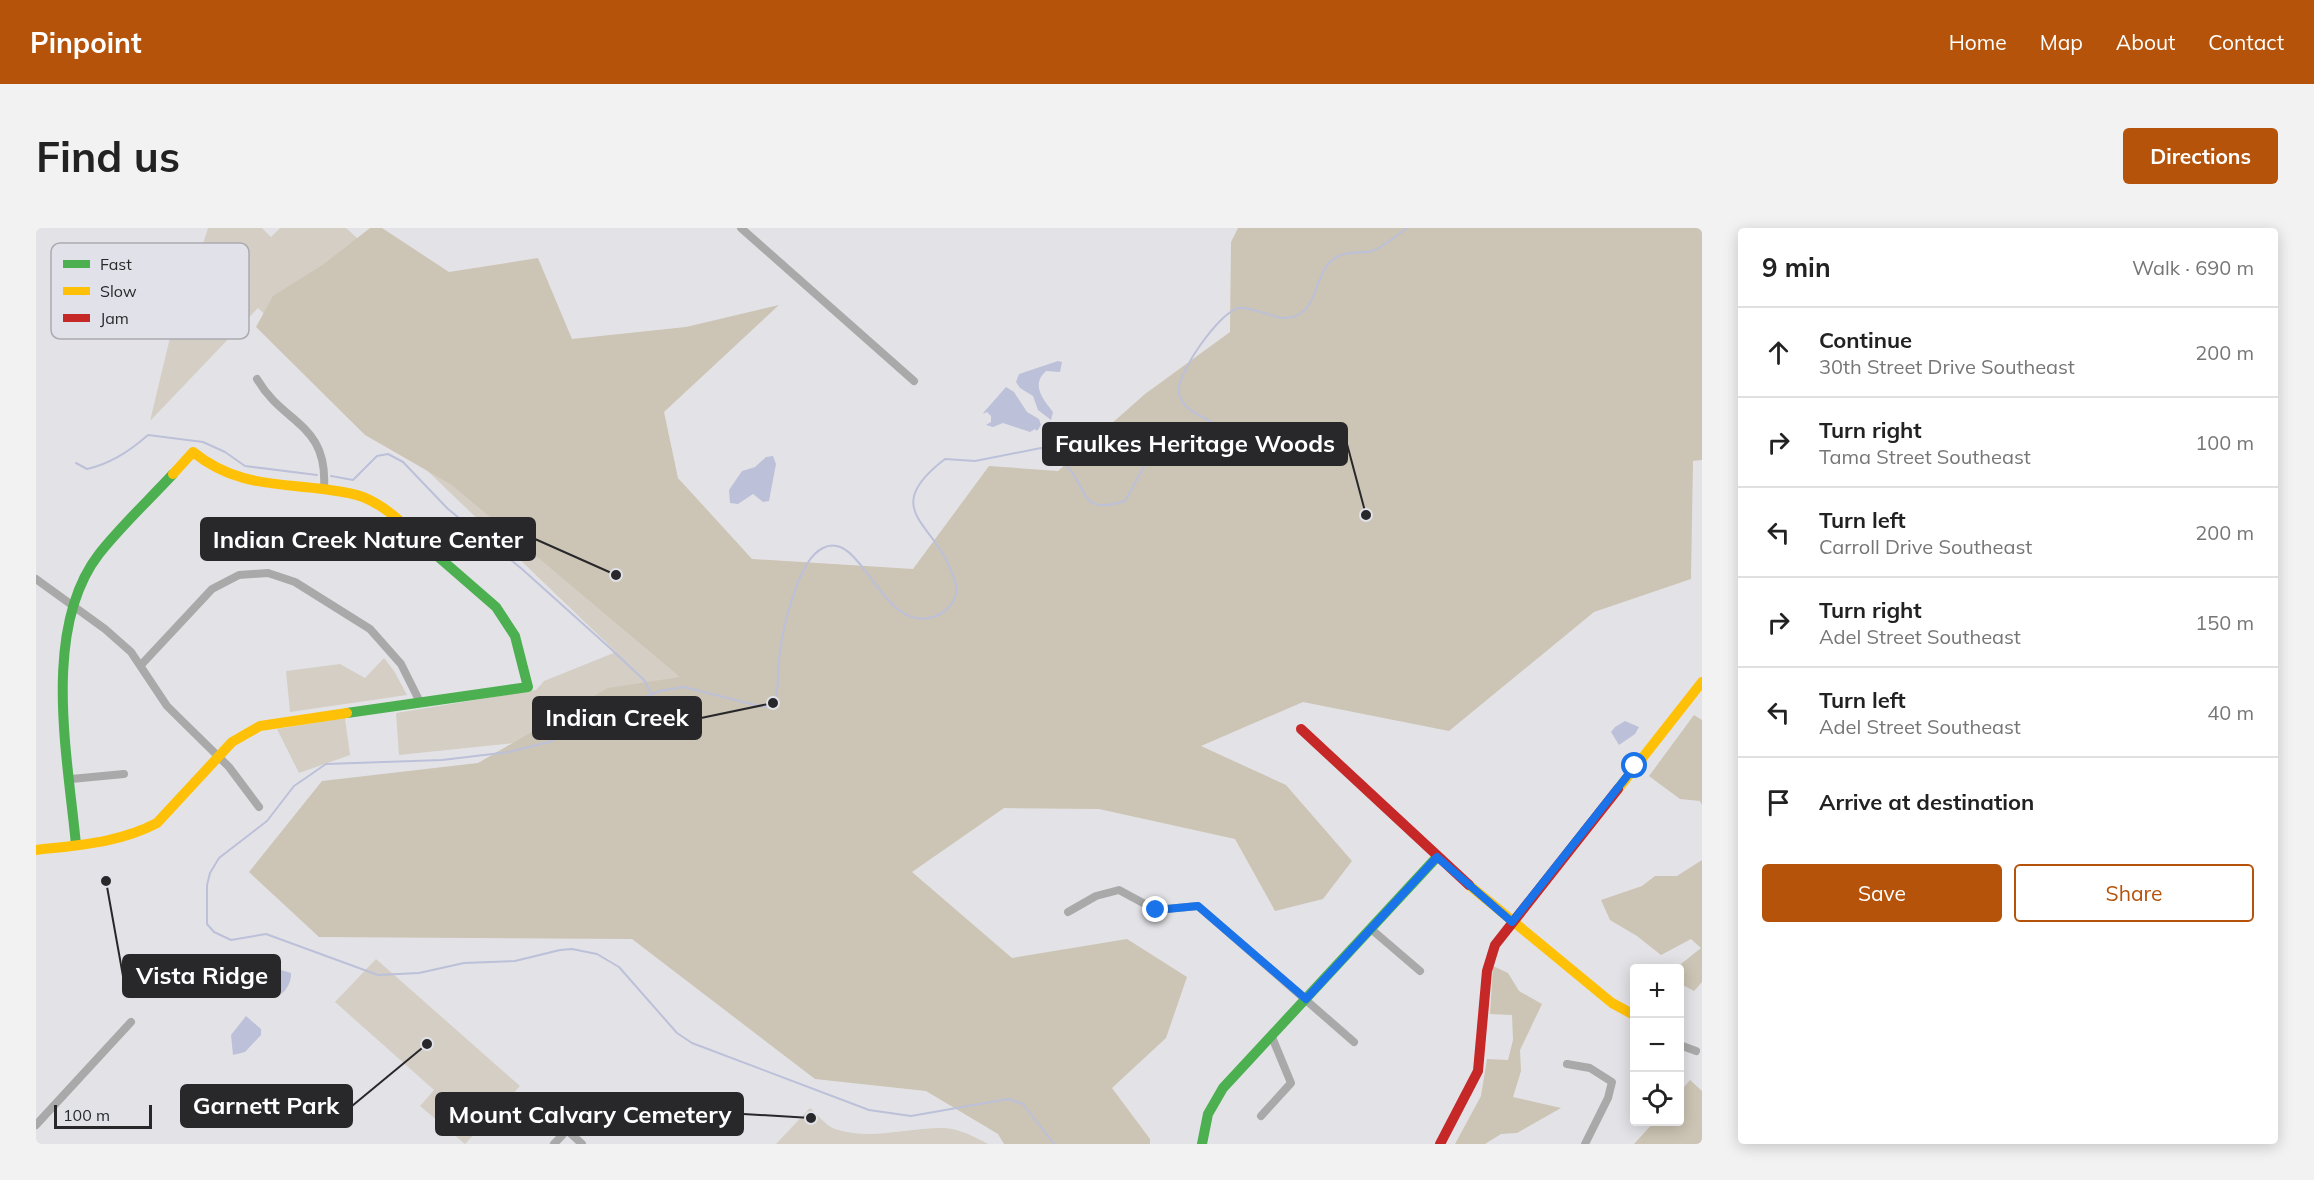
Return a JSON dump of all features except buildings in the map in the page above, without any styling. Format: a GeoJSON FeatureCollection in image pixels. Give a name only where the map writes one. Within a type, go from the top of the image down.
{"type":"FeatureCollection","features":[{"type":"Feature","properties":{"kind":"street"},"geometry":{"type":"LineString","coordinates":[[741,228],[914,381]]}},
{"type":"Feature","properties":{"kind":"street"},"geometry":{"type":"LineString","coordinates":[[257,379],[265,393],[314,437],[325,466],[324,488]]}},
{"type":"Feature","properties":{"kind":"street"},"geometry":{"type":"LineString","coordinates":[[36,850],[76,845],[119,839],[146,830],[157,823],[218,756],[241,736],[260,726],[528,687],[515,636],[496,607],[382,507],[363,497],[324,488],[240,479],[213,468],[193,453],[98,555],[86,575],[74,607],[65,663],[76,845]]}},
{"type":"Feature","properties":{"kind":"street"},"geometry":{"type":"LineString","coordinates":[[141,665],[212,589],[239,575],[268,573],[295,582],[370,629],[401,664],[420,702]]}},
{"type":"Feature","properties":{"kind":"street"},"geometry":{"type":"LineString","coordinates":[[36,579],[119,640],[141,665],[167,706],[218,756],[260,807]]}},
{"type":"Feature","properties":{"kind":"street"},"geometry":{"type":"LineString","coordinates":[[1440,1144],[1478,1071],[1489,960],[1499,938],[1702,682]]}},
{"type":"Feature","properties":{"kind":"street"},"geometry":{"type":"LineString","coordinates":[[1301,729],[1437,857],[1512,922],[1612,1003],[1630,1012]]}},
{"type":"Feature","properties":{"kind":"street"},"geometry":{"type":"LineString","coordinates":[[71,779],[124,774]]}},
{"type":"Feature","properties":{"kind":"street"},"geometry":{"type":"LineString","coordinates":[[1202,1144],[1213,1102],[1241,1066],[1272,1037],[1437,857]]}},
{"type":"Feature","properties":{"kind":"street"},"geometry":{"type":"LineString","coordinates":[[1068,912],[1096,896],[1119,890],[1156,910],[1198,906],[1354,1042]]}},
{"type":"Feature","properties":{"kind":"street"},"geometry":{"type":"LineString","coordinates":[[1371,929],[1420,971]]}},
{"type":"Feature","properties":{"kind":"street"},"geometry":{"type":"LineString","coordinates":[[36,1125],[131,1022]]}},
{"type":"Feature","properties":{"kind":"street"},"geometry":{"type":"LineString","coordinates":[[1261,1116],[1291,1083],[1272,1037]]}},
{"type":"Feature","properties":{"kind":"street"},"geometry":{"type":"LineString","coordinates":[[1684,1046],[1696,1051]]}},
{"type":"Feature","properties":{"kind":"street"},"geometry":{"type":"LineString","coordinates":[[1567,1064],[1590,1068],[1612,1082],[1608,1098],[1585,1144]]}},
{"type":"Feature","properties":{"kind":"street"},"geometry":{"type":"LineString","coordinates":[[554,1144],[567,1130],[582,1144]]}},
{"type":"Feature","properties":{"kind":"shaded area"},"geometry":{"type":"Polygon","coordinates":[[[208,228],[262,228],[271,237],[280,228],[346,228],[626,477],[793,658],[544,740],[399,755],[396,713],[536,690],[544,681],[616,652],[258,308],[249,317],[249,243],[203,243],[208,228]]]}},
{"type":"Feature","properties":{"kind":"shaded area"},"geometry":{"type":"Polygon","coordinates":[[[370,228],[382,228],[449,272],[538,258],[572,339],[686,327],[779,305],[664,412],[678,478],[752,559],[913,569],[989,466],[1058,471],[1145,394],[1230,332],[1231,242],[1238,228],[1702,228],[1702,460],[1693,461],[1691,579],[1594,612],[1449,731],[1303,702],[1201,746],[1286,785],[1352,861],[1323,899],[1275,911],[1235,839],[1099,809],[1004,808],[912,872],[1012,958],[1127,939],[1187,977],[1166,1038],[1112,1088],[1150,1139],[1150,1144],[1004,1144],[998,1134],[926,1091],[815,1079],[632,939],[319,937],[249,872],[322,781],[478,763],[608,688],[680,677],[452,485],[365,435],[256,327],[273,296],[324,264],[370,228]]]}},
{"type":"Feature","properties":{"kind":"shaded area"},"geometry":{"type":"Polygon","coordinates":[[[170,339],[228,339],[150,421],[170,339]]]}},
{"type":"Feature","properties":{"kind":"shaded area"},"geometry":{"type":"Polygon","coordinates":[[[384,658],[407,695],[290,712],[286,671],[340,664],[365,678],[384,658]]]}},
{"type":"Feature","properties":{"kind":"shaded area"},"geometry":{"type":"Polygon","coordinates":[[[1694,715],[1702,720],[1702,805],[1700,801],[1680,799],[1649,776],[1694,715]]]}},
{"type":"Feature","properties":{"kind":"shaded area"},"geometry":{"type":"Polygon","coordinates":[[[345,718],[350,755],[299,773],[277,729],[345,718]]]}},
{"type":"Feature","properties":{"kind":"shaded area"},"geometry":{"type":"Polygon","coordinates":[[[1702,860],[1702,982],[1694,991],[1684,986],[1684,964],[1681,964],[1701,948],[1691,939],[1661,955],[1637,936],[1610,920],[1601,900],[1642,886],[1655,876],[1677,876],[1702,860]]]}},
{"type":"Feature","properties":{"kind":"shaded area"},"geometry":{"type":"Polygon","coordinates":[[[376,959],[520,1086],[465,1144],[420,1106],[434,1090],[335,1002],[376,959]]]}},
{"type":"Feature","properties":{"kind":"shaded area"},"geometry":{"type":"Polygon","coordinates":[[[1493,966],[1508,973],[1519,991],[1542,1004],[1520,1050],[1521,1071],[1513,1097],[1561,1108],[1517,1133],[1501,1134],[1485,1144],[1455,1144],[1481,1096],[1487,1059],[1508,1060],[1513,1040],[1512,1015],[1490,1014],[1493,966]]]}},
{"type":"Feature","properties":{"kind":"shaded area"},"geometry":{"type":"Polygon","coordinates":[[[1690,1080],[1702,1091],[1702,1144],[1634,1144],[1650,1126],[1684,1126],[1684,1087],[1690,1080]]]}},
{"type":"Feature","properties":{"kind":"shaded area"},"geometry":{"type":"Polygon","coordinates":[[[810,1108],[825,1123],[835,1129],[849,1132],[876,1134],[945,1128],[973,1136],[988,1144],[776,1144],[810,1108]]]}},
{"type":"Feature","properties":{"kind":"water"},"geometry":{"type":"Polygon","coordinates":[[[1058,361],[1062,362],[1060,372],[1046,371],[1039,382],[1040,392],[1053,412],[1051,420],[1038,410],[1033,396],[1020,388],[1016,382],[1019,374],[1058,361]]]}},
{"type":"Feature","properties":{"kind":"water"},"geometry":{"type":"Polygon","coordinates":[[[1006,387],[1014,392],[1027,412],[1039,419],[1041,425],[1037,431],[1035,429],[1030,432],[1003,423],[993,427],[986,425],[991,422],[991,416],[987,412],[983,414],[984,412],[1006,387]]]}},
{"type":"Feature","properties":{"kind":"water"},"geometry":{"type":"Polygon","coordinates":[[[773,456],[776,464],[769,501],[763,502],[753,494],[738,504],[730,503],[729,490],[742,471],[755,467],[766,457],[773,456]]]}},
{"type":"Feature","properties":{"kind":"water"},"geometry":{"type":"Polygon","coordinates":[[[1625,721],[1639,727],[1635,734],[1619,745],[1611,732],[1625,721]]]}},
{"type":"Feature","properties":{"kind":"water"},"geometry":{"type":"Polygon","coordinates":[[[281,970],[291,973],[290,982],[282,993],[270,998],[266,995],[268,983],[281,970]]]}},
{"type":"Feature","properties":{"kind":"water"},"geometry":{"type":"Polygon","coordinates":[[[246,1016],[261,1029],[261,1035],[245,1052],[233,1055],[231,1035],[246,1016]]]}},
{"type":"Feature","properties":{"kind":"waterway"},"geometry":{"type":"LineString","coordinates":[[1054,1144],[1023,1104],[1008,1099],[911,1116],[869,1110],[692,1043],[677,1033],[619,967],[597,954],[572,949],[560,950],[515,961],[464,963],[419,973],[378,975],[266,934],[231,940],[214,932],[207,924],[207,885],[210,873],[219,858],[267,821],[294,786],[326,764],[442,760],[509,752],[549,742],[659,691],[684,687],[763,707],[773,703],[781,647],[792,598],[806,567],[814,555],[823,548],[837,546],[850,553],[887,598],[901,611],[917,618],[939,615],[955,598],[956,584],[945,558],[918,517],[913,505],[915,492],[925,477],[945,459],[975,461],[1041,448],[1064,463],[1091,502],[1110,505],[1125,501],[1148,459],[1193,457],[1212,450],[1217,441],[1220,428],[1186,406],[1179,394],[1179,385],[1200,345],[1221,320],[1239,308],[1278,317],[1293,317],[1301,313],[1312,300],[1321,276],[1330,262],[1346,254],[1377,249],[1407,228]]}},
{"type":"Feature","properties":{"kind":"waterway"},"geometry":{"type":"LineString","coordinates":[[76,463],[87,469],[104,464],[127,451],[148,435],[203,442],[225,452],[245,466],[317,475]]}},
{"type":"Feature","properties":{"kind":"waterway"},"geometry":{"type":"LineString","coordinates":[[331,476],[353,480],[377,456],[388,454],[403,462],[448,509],[522,569],[611,649],[645,681],[651,694]]}},
{"type":"Feature","properties":{"kind":"traffic: fast"},"geometry":{"type":"LineString","coordinates":[[76,845],[64,734],[64,656],[70,619],[81,584],[99,554],[173,474]]}},
{"type":"Feature","properties":{"kind":"traffic: fast"},"geometry":{"type":"LineString","coordinates":[[347,713],[528,687],[515,636],[496,607],[435,554]]}},
{"type":"Feature","properties":{"kind":"traffic: fast"},"geometry":{"type":"LineString","coordinates":[[1202,1144],[1208,1114],[1223,1088],[1437,857]]}},
{"type":"Feature","properties":{"kind":"traffic: slow"},"geometry":{"type":"LineString","coordinates":[[173,474],[193,452],[223,471],[254,481],[358,495],[383,508],[435,554]]}},
{"type":"Feature","properties":{"kind":"traffic: slow"},"geometry":{"type":"LineString","coordinates":[[1618,789],[1702,682]]}},
{"type":"Feature","properties":{"kind":"traffic: slow"},"geometry":{"type":"LineString","coordinates":[[36,850],[83,845],[143,830],[157,823],[232,742],[260,726],[347,713]]}},
{"type":"Feature","properties":{"kind":"traffic: slow"},"geometry":{"type":"LineString","coordinates":[[1469,885],[1612,1003],[1630,1013]]}},
{"type":"Feature","properties":{"kind":"traffic: jam"},"geometry":{"type":"LineString","coordinates":[[1301,729],[1469,885]]}},
{"type":"Feature","properties":{"kind":"traffic: jam"},"geometry":{"type":"LineString","coordinates":[[1440,1144],[1478,1071],[1487,971],[1495,945],[1618,789]]}},
{"type":"Feature","properties":{"kind":"place","name":"Faulkes Heritage Woods"},"geometry":{"type":"Point","coordinates":[1366,515]}},
{"type":"Feature","properties":{"kind":"place","name":"Indian Creek Nature Center"},"geometry":{"type":"Point","coordinates":[616,575]}},
{"type":"Feature","properties":{"kind":"place","name":"Indian Creek"},"geometry":{"type":"Point","coordinates":[773,703]}},
{"type":"Feature","properties":{"kind":"place","name":"Vista Ridge"},"geometry":{"type":"Point","coordinates":[106,881]}},
{"type":"Feature","properties":{"kind":"place","name":"Garnett Park"},"geometry":{"type":"Point","coordinates":[427,1044]}},
{"type":"Feature","properties":{"kind":"place","name":"Mount Calvary Cemetery"},"geometry":{"type":"Point","coordinates":[811,1118]}},
{"type":"Feature","properties":{"kind":"route"},"geometry":{"type":"LineString","coordinates":[[1156,910],[1198,906],[1209,913],[1306,999],[1437,857],[1512,922],[1635,766]]}}]}
